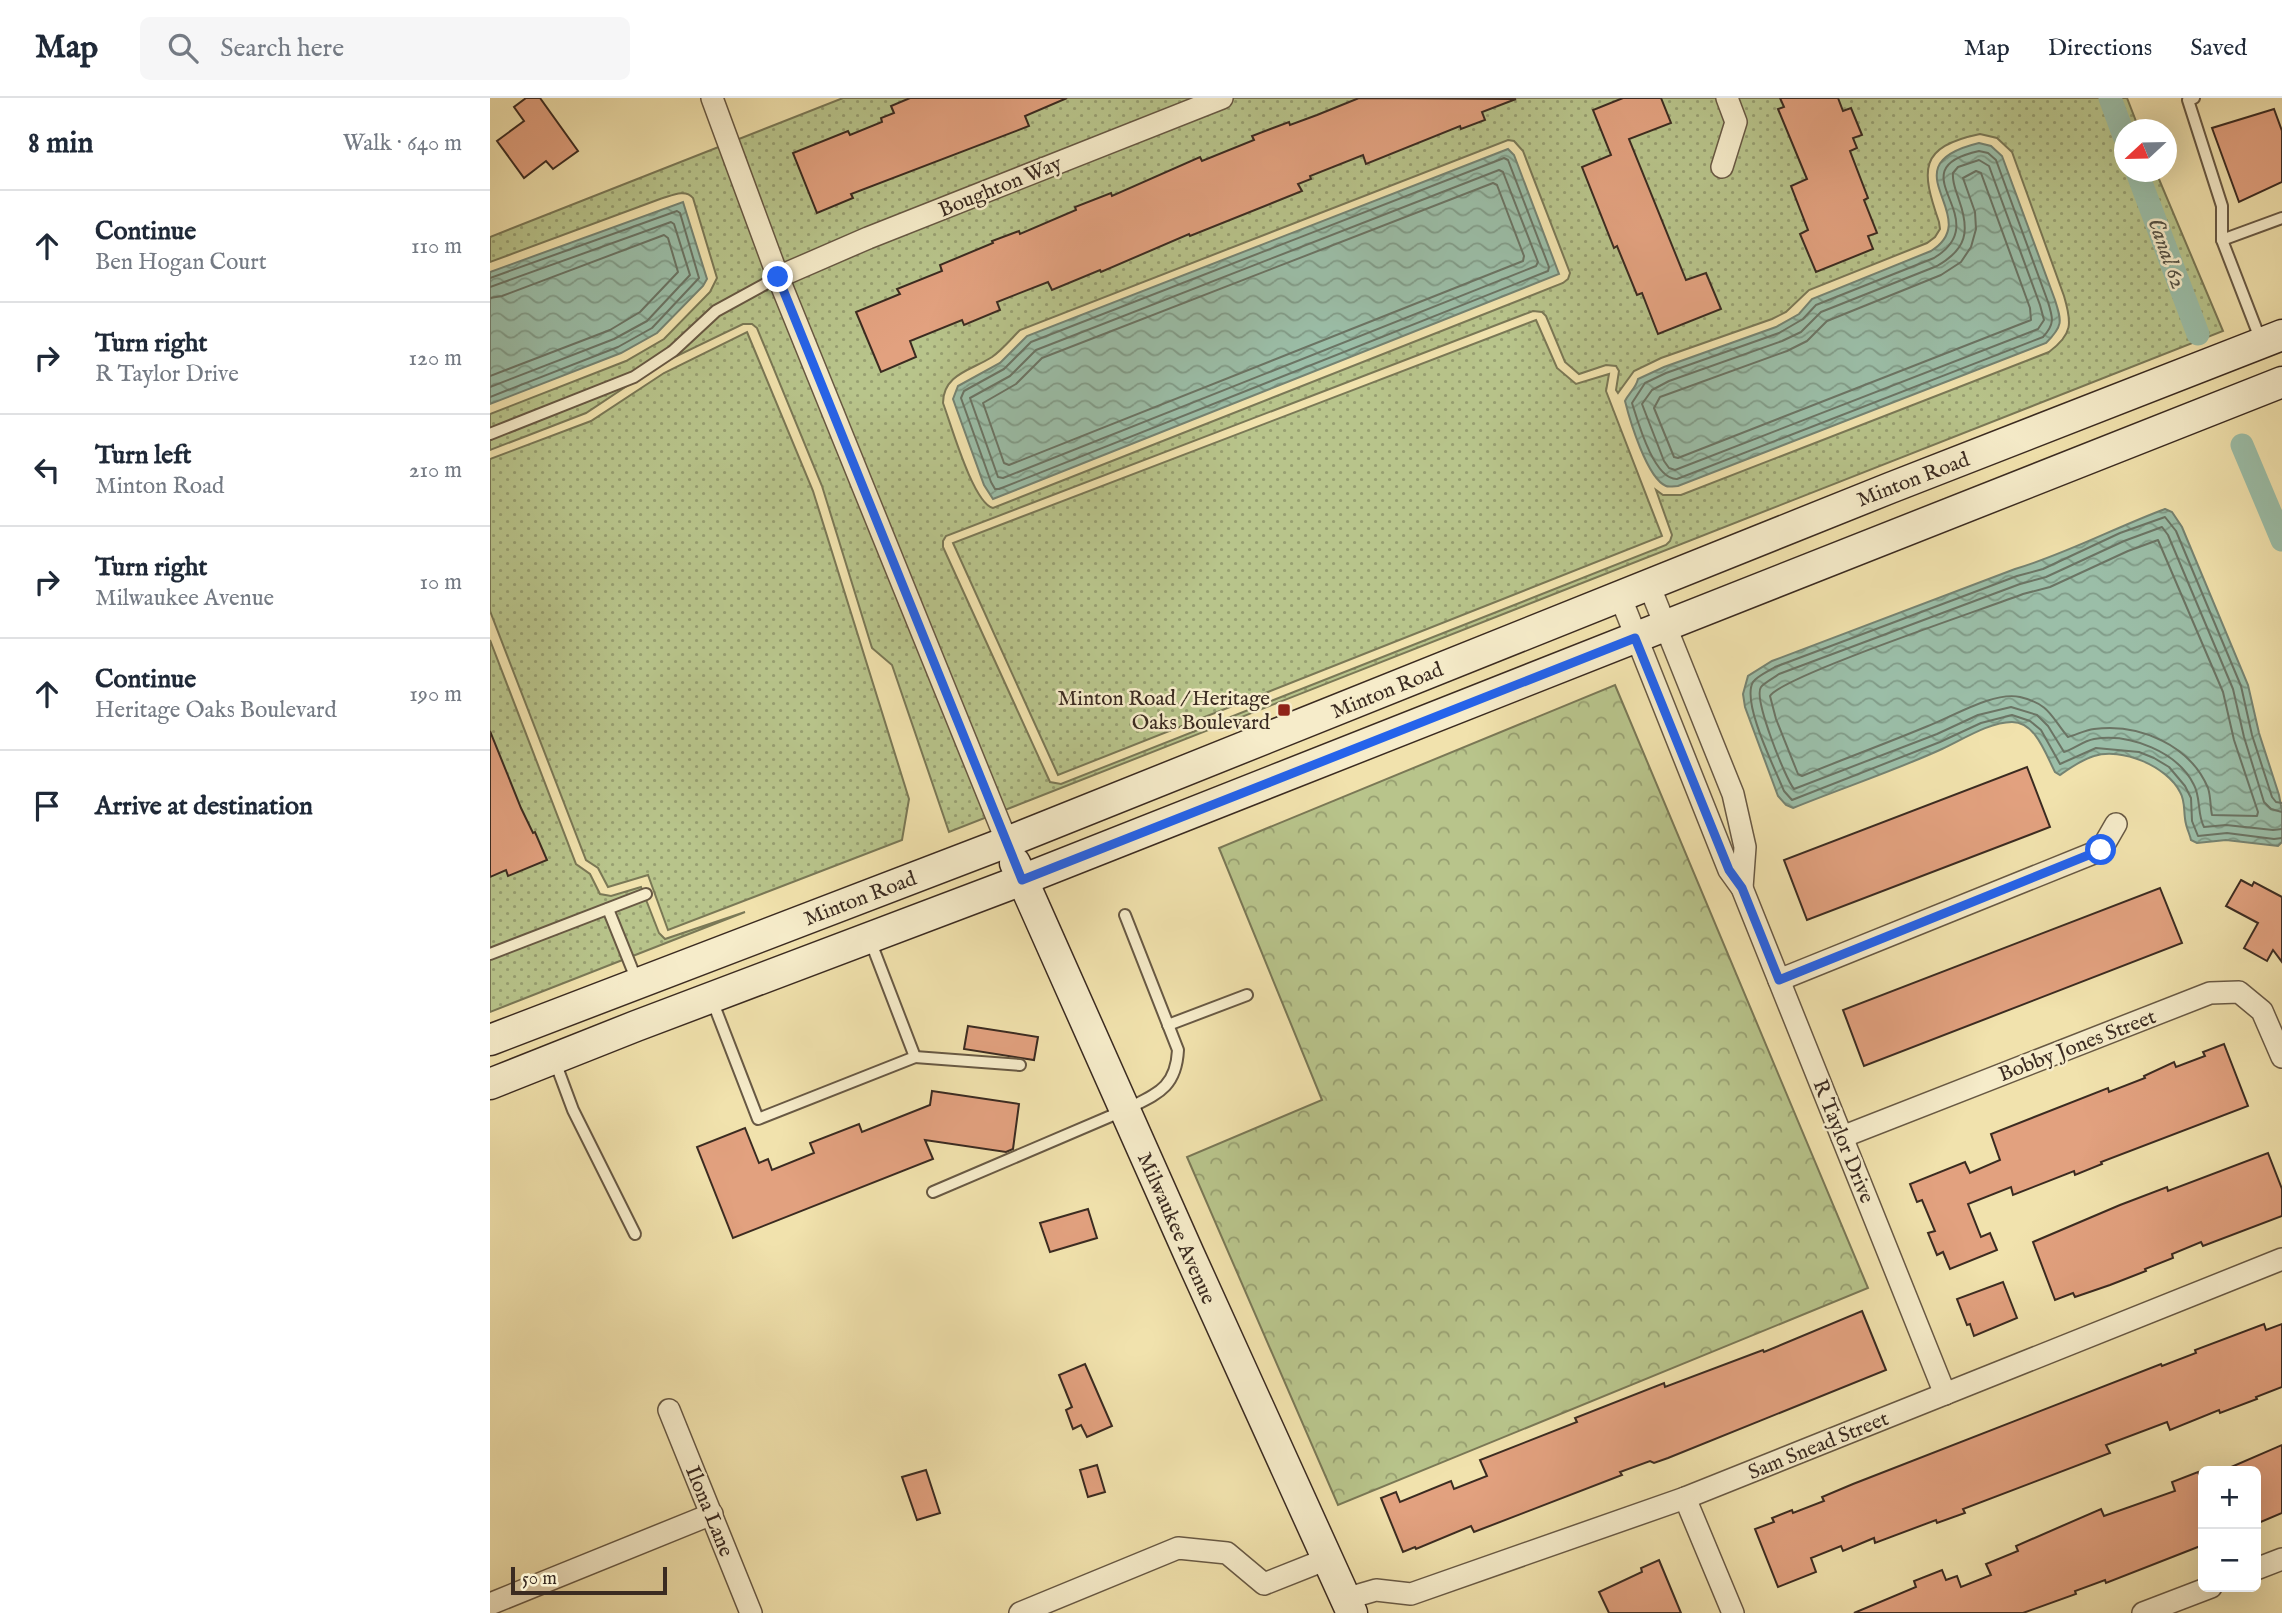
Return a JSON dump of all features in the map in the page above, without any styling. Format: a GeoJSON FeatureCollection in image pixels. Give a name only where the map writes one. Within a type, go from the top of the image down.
{"type":"FeatureCollection","features":[{"type":"Feature","properties":{"kind":"main road","name":"Minton Road"},"geometry":{"type":"LineString","coordinates":[[490,1040],[1007,842],[1649,584],[2272,339]]}},
{"type":"Feature","properties":{"kind":"main road","name":"Minton Road"},"geometry":{"type":"LineString","coordinates":[[490,1084],[1022,880],[2282,382]]}},
{"type":"Feature","properties":{"kind":"main road","name":"Milwaukee Avenue"},"geometry":{"type":"LineString","coordinates":[[1007,842],[1348,1606]]}},
{"type":"Feature","properties":{"kind":"street"},"geometry":{"type":"LineString","coordinates":[[712,98],[778,277],[1007,842]]}},
{"type":"Feature","properties":{"kind":"street","name":"Boughton Way"},"geometry":{"type":"LineString","coordinates":[[778,277],[868,238],[1223,98]]}},
{"type":"Feature","properties":{"kind":"street"},"geometry":{"type":"LineString","coordinates":[[1723,167],[1736,122],[1727,98]]}},
{"type":"Feature","properties":{"kind":"street","name":"R Taylor Drive"},"geometry":{"type":"LineString","coordinates":[[1649,584],[1736,807],[1745,847],[1742,888]]}},
{"type":"Feature","properties":{"kind":"street","name":"R Taylor Drive"},"geometry":{"type":"LineString","coordinates":[[1620,596],[1729,870],[1742,888],[1945,1394]]}},
{"type":"Feature","properties":{"kind":"street"},"geometry":{"type":"LineString","coordinates":[[1676,739],[1706,728]]}},
{"type":"Feature","properties":{"kind":"street"},"geometry":{"type":"LineString","coordinates":[[1707,817],[1736,807]]}},
{"type":"Feature","properties":{"kind":"street"},"geometry":{"type":"LineString","coordinates":[[1779,980],[2101,850],[2116,824]]}},
{"type":"Feature","properties":{"kind":"street","name":"Bobby Jones Street"},"geometry":{"type":"LineString","coordinates":[[1842,1137],[2210,993],[2239,992],[2262,1011],[2282,1057]]}},
{"type":"Feature","properties":{"kind":"street","name":"Sam Snead Street"},"geometry":{"type":"LineString","coordinates":[[1348,1606],[1376,1590],[1411,1594],[1685,1498],[2282,1259]]}},
{"type":"Feature","properties":{"kind":"street","name":"Ilona Lane"},"geometry":{"type":"LineString","coordinates":[[669,1410],[751,1613]]}},
{"type":"Feature","properties":{"kind":"street"},"geometry":{"type":"LineString","coordinates":[[1685,1498],[1733,1613]]}},
{"type":"Feature","properties":{"kind":"street"},"geometry":{"type":"LineString","coordinates":[[490,1604],[712,1514]]}},
{"type":"Feature","properties":{"kind":"street"},"geometry":{"type":"LineString","coordinates":[[1020,1613],[1178,1548],[1227,1553],[1264,1584],[1327,1559]]}},
{"type":"Feature","properties":{"kind":"street"},"geometry":{"type":"LineString","coordinates":[[2261,1567],[2282,1559]]}},
{"type":"Feature","properties":{"kind":"street"},"geometry":{"type":"LineString","coordinates":[[2143,1613],[2198,1592]]}},
{"type":"Feature","properties":{"kind":"lane"},"geometry":{"type":"LineString","coordinates":[[2191,99],[2222,206],[2222,240],[2272,339]]}},
{"type":"Feature","properties":{"kind":"lane"},"geometry":{"type":"LineString","coordinates":[[2222,240],[2282,218]]}},
{"type":"Feature","properties":{"kind":"lane"},"geometry":{"type":"LineString","coordinates":[[490,434],[634,377],[673,351],[716,311],[778,277]]}},
{"type":"Feature","properties":{"kind":"lane"},"geometry":{"type":"LineString","coordinates":[[491,953],[646,894]]}},
{"type":"Feature","properties":{"kind":"lane"},"geometry":{"type":"LineString","coordinates":[[608,909],[638,983]]}},
{"type":"Feature","properties":{"kind":"lane"},"geometry":{"type":"LineString","coordinates":[[933,1192],[1125,1110],[1154,1095],[1172,1079],[1177,1067],[1178,1050],[1125,915]]}},
{"type":"Feature","properties":{"kind":"lane"},"geometry":{"type":"LineString","coordinates":[[869,938],[915,1057]]}},
{"type":"Feature","properties":{"kind":"lane"},"geometry":{"type":"LineString","coordinates":[[1168,1025],[1247,995]]}},
{"type":"Feature","properties":{"kind":"lane"},"geometry":{"type":"LineString","coordinates":[[711,998],[758,1119],[915,1057],[1020,1065]]}},
{"type":"Feature","properties":{"kind":"lane"},"geometry":{"type":"LineString","coordinates":[[553,1059],[573,1110],[635,1234]]}},
{"type":"Feature","properties":{"kind":"green space"},"geometry":{"type":"Polygon","coordinates":[[[843,98],[2127,98],[2135,119],[2114,119],[2114,182],[2160,182],[2223,331],[949,832],[892,665],[872,648],[822,486],[757,328],[752,324],[743,324],[660,364],[586,413],[490,450],[490,414],[626,361],[664,339],[710,292],[717,278],[693,198],[682,193],[660,199],[490,262],[490,237],[843,98]],[[1980,134],[1960,139],[1935,154],[1928,175],[1940,229],[1927,243],[1809,290],[1786,312],[1772,319],[1661,358],[1634,371],[1618,393],[1616,390],[1619,371],[1616,366],[1606,365],[1579,374],[1565,362],[1546,316],[1542,312],[1533,311],[946,536],[943,547],[1050,782],[1061,784],[1666,545],[1672,535],[1656,490],[1663,495],[1681,495],[2049,352],[2063,339],[2068,327],[2064,296],[2012,152],[1997,138],[1980,134]],[[1508,140],[1020,330],[992,357],[953,379],[944,393],[943,403],[964,461],[985,503],[993,508],[1563,283],[1570,273],[1523,151],[1514,141],[1508,140]]]}},
{"type":"Feature","properties":{"kind":"green space"},"geometry":{"type":"Polygon","coordinates":[[[1536,320],[1557,368],[1576,384],[1609,374],[1606,391],[1662,536],[1058,775],[953,543],[1536,320]]]}},
{"type":"Feature","properties":{"kind":"green space"},"geometry":{"type":"Polygon","coordinates":[[[747,332],[813,491],[909,799],[902,840],[668,930],[648,875],[608,887],[598,868],[586,860],[490,611],[490,459],[591,421],[664,373],[747,332]]]}},
{"type":"Feature","properties":{"kind":"green space"},"geometry":{"type":"Polygon","coordinates":[[[490,640],[576,864],[590,874],[600,894],[611,896],[641,887],[659,933],[665,939],[745,912],[490,1012],[490,640]]]}},
{"type":"Feature","properties":{"kind":"green space"},"geometry":{"type":"Polygon","coordinates":[[[1615,685],[1868,1288],[1338,1505],[1187,1157],[1322,1100],[1219,848],[1615,685]]]}},
{"type":"Feature","properties":{"kind":"water"},"geometry":{"type":"Polygon","coordinates":[[[1979,143],[1991,146],[2002,156],[2057,307],[2060,323],[2052,337],[2046,343],[1678,486],[1667,486],[1659,481],[1640,448],[1625,401],[1638,379],[1776,327],[1799,314],[1812,299],[1931,251],[1945,237],[1949,223],[1937,178],[1939,165],[1952,153],[1979,143]]]}},
{"type":"Feature","properties":{"kind":"water"},"geometry":{"type":"Polygon","coordinates":[[[1508,149],[1514,155],[1559,274],[993,499],[984,485],[953,399],[958,386],[1000,363],[1027,336],[1508,149]]]}},
{"type":"Feature","properties":{"kind":"water"},"geometry":{"type":"Polygon","coordinates":[[[683,202],[707,279],[703,286],[657,333],[621,353],[490,404],[490,272],[683,202]]]}},
{"type":"Feature","properties":{"kind":"water"},"geometry":{"type":"Polygon","coordinates":[[[2165,509],[2172,512],[2182,527],[2248,685],[2282,811],[2282,842],[2278,846],[2226,840],[2197,843],[2191,840],[2180,792],[2165,774],[2130,757],[2105,754],[2076,764],[2060,775],[2055,772],[2034,733],[2020,723],[2012,722],[1985,728],[1924,757],[1793,808],[1778,796],[1745,707],[1743,694],[1748,676],[1772,661],[2053,556],[2165,509]]]}},
{"type":"Feature","properties":{"kind":"building"},"geometry":{"type":"Polygon","coordinates":[[[526,98],[540,98],[578,151],[553,169],[546,161],[524,178],[497,141],[524,121],[514,107],[526,98]]]}},
{"type":"Feature","properties":{"kind":"building"},"geometry":{"type":"Polygon","coordinates":[[[910,98],[1067,98],[1025,116],[1029,126],[851,194],[853,198],[817,213],[793,153],[848,131],[850,135],[882,122],[881,118],[894,113],[891,106],[910,98]]]}},
{"type":"Feature","properties":{"kind":"building"},"geometry":{"type":"Polygon","coordinates":[[[1359,98],[1516,99],[1482,112],[1485,120],[1461,129],[1460,126],[1366,164],[1363,155],[1310,176],[1311,179],[1298,184],[1302,191],[1190,236],[1189,234],[1101,272],[1100,270],[1052,290],[1048,282],[997,302],[1000,310],[964,325],[962,320],[910,341],[916,357],[881,372],[856,312],[900,294],[897,289],[942,271],[940,265],[993,243],[992,241],[1019,231],[1020,234],[1076,210],[1075,207],[1111,193],[1112,196],[1200,157],[1202,161],[1254,140],[1252,136],[1289,122],[1290,125],[1359,98]]]}},
{"type":"Feature","properties":{"kind":"building"},"geometry":{"type":"Polygon","coordinates":[[[1623,98],[1661,98],[1671,123],[1629,139],[1686,280],[1706,273],[1721,309],[1658,334],[1642,293],[1637,295],[1617,246],[1614,248],[1582,167],[1611,155],[1593,110],[1623,98]]]}},
{"type":"Feature","properties":{"kind":"building"},"geometry":{"type":"Polygon","coordinates":[[[1780,98],[1838,98],[1843,111],[1851,108],[1862,135],[1853,138],[1857,148],[1850,151],[1868,198],[1864,200],[1877,233],[1868,236],[1873,249],[1816,272],[1800,234],[1808,230],[1791,186],[1807,179],[1778,109],[1784,107],[1780,98]]]}},
{"type":"Feature","properties":{"kind":"building"},"geometry":{"type":"Polygon","coordinates":[[[2274,109],[2282,131],[2282,182],[2239,202],[2212,128],[2274,109]]]}},
{"type":"Feature","properties":{"kind":"building"},"geometry":{"type":"Polygon","coordinates":[[[490,731],[521,808],[547,860],[508,876],[506,870],[490,877],[490,731]]]}},
{"type":"Feature","properties":{"kind":"building"},"geometry":{"type":"Polygon","coordinates":[[[2027,767],[2050,827],[1807,920],[1784,860],[2027,767]]]}},
{"type":"Feature","properties":{"kind":"building"},"geometry":{"type":"Polygon","coordinates":[[[2241,880],[2252,886],[2254,882],[2282,897],[2282,962],[2273,950],[2267,961],[2244,948],[2258,923],[2226,906],[2241,880]]]}},
{"type":"Feature","properties":{"kind":"building"},"geometry":{"type":"Polygon","coordinates":[[[2160,888],[2182,943],[1864,1066],[1843,1010],[2160,888]]]}},
{"type":"Feature","properties":{"kind":"building"},"geometry":{"type":"Polygon","coordinates":[[[968,1026],[1038,1037],[1034,1060],[964,1049],[968,1026]]]}},
{"type":"Feature","properties":{"kind":"building"},"geometry":{"type":"Polygon","coordinates":[[[2224,1044],[2248,1106],[2101,1162],[2102,1164],[2075,1175],[2074,1171],[2013,1195],[2011,1187],[1968,1204],[1981,1237],[1990,1233],[1997,1250],[1950,1269],[1943,1252],[1937,1255],[1928,1233],[1935,1231],[1922,1200],[1917,1202],[1910,1184],[1965,1162],[1970,1173],[2000,1160],[1991,1134],[2108,1088],[2109,1092],[2145,1078],[2144,1076],[2174,1062],[2176,1067],[2205,1056],[2203,1052],[2224,1044]]]}},
{"type":"Feature","properties":{"kind":"building"},"geometry":{"type":"Polygon","coordinates":[[[932,1091],[1019,1104],[1013,1149],[1006,1152],[925,1140],[933,1159],[733,1238],[697,1147],[745,1128],[759,1163],[768,1159],[772,1170],[814,1153],[810,1143],[859,1124],[862,1132],[930,1105],[932,1091]]]}},
{"type":"Feature","properties":{"kind":"building"},"geometry":{"type":"Polygon","coordinates":[[[2268,1153],[2282,1189],[2282,1216],[2203,1246],[2201,1242],[2172,1254],[2173,1258],[2145,1269],[2146,1271],[2110,1285],[2075,1297],[2073,1293],[2055,1300],[2033,1242],[2167,1187],[2168,1191],[2268,1153]]]}},
{"type":"Feature","properties":{"kind":"building"},"geometry":{"type":"Polygon","coordinates":[[[1088,1209],[1097,1238],[1050,1252],[1040,1223],[1088,1209]]]}},
{"type":"Feature","properties":{"kind":"building"},"geometry":{"type":"Polygon","coordinates":[[[2003,1282],[2017,1318],[1974,1336],[1957,1299],[2003,1282]]]}},
{"type":"Feature","properties":{"kind":"building"},"geometry":{"type":"Polygon","coordinates":[[[1862,1311],[1886,1370],[1668,1458],[1654,1463],[1650,1461],[1620,1472],[1622,1475],[1474,1532],[1471,1526],[1403,1552],[1381,1498],[1396,1492],[1400,1502],[1451,1481],[1454,1489],[1487,1476],[1480,1460],[1577,1422],[1575,1418],[1664,1383],[1665,1387],[1763,1350],[1764,1352],[1862,1311]]]}},
{"type":"Feature","properties":{"kind":"building"},"geometry":{"type":"Polygon","coordinates":[[[2264,1324],[2266,1330],[2282,1324],[2282,1387],[2256,1397],[2257,1399],[2220,1413],[2219,1410],[2170,1430],[2167,1422],[2106,1445],[2110,1453],[1963,1509],[1965,1513],[1937,1523],[1936,1520],[1875,1543],[1874,1538],[1843,1551],[1841,1546],[1811,1558],[1816,1572],[1778,1587],[1755,1529],[1774,1522],[1772,1518],[1824,1501],[1822,1497],[1853,1484],[2161,1364],[2162,1366],[2196,1353],[2195,1350],[2264,1324]]]}},
{"type":"Feature","properties":{"kind":"building"},"geometry":{"type":"Polygon","coordinates":[[[1085,1364],[1112,1426],[1087,1437],[1081,1425],[1073,1429],[1066,1410],[1072,1407],[1059,1375],[1085,1364]]]}},
{"type":"Feature","properties":{"kind":"building"},"geometry":{"type":"Polygon","coordinates":[[[2282,1445],[2282,1513],[2261,1522],[2261,1466],[2234,1466],[2282,1445]]]}},
{"type":"Feature","properties":{"kind":"building"},"geometry":{"type":"Polygon","coordinates":[[[1097,1465],[1105,1492],[1088,1497],[1080,1470],[1097,1465]]]}},
{"type":"Feature","properties":{"kind":"building"},"geometry":{"type":"Polygon","coordinates":[[[926,1470],[940,1513],[917,1520],[902,1477],[926,1470]]]}},
{"type":"Feature","properties":{"kind":"building"},"geometry":{"type":"Polygon","coordinates":[[[2198,1472],[2198,1547],[2106,1583],[2105,1580],[2075,1591],[2076,1594],[2023,1613],[1854,1613],[1916,1587],[1914,1581],[1942,1570],[1946,1580],[1957,1576],[1961,1587],[1991,1575],[1986,1564],[2018,1551],[2016,1546],[2101,1509],[2104,1516],[2175,1491],[2172,1482],[2198,1472]]]}},
{"type":"Feature","properties":{"kind":"building"},"geometry":{"type":"Polygon","coordinates":[[[1659,1560],[1681,1613],[1609,1613],[1599,1592],[1642,1572],[1641,1568],[1659,1560]]]}},
{"type":"Feature","properties":{"kind":"waterway","name":"Canal 62"},"geometry":{"type":"LineString","coordinates":[[2110,98],[2118,119]]}},
{"type":"Feature","properties":{"kind":"waterway","name":"Canal 62"},"geometry":{"type":"LineString","coordinates":[[2141,182],[2198,334]]}},
{"type":"Feature","properties":{"kind":"waterway","name":"Canal 62"},"geometry":{"type":"LineString","coordinates":[[2242,445],[2282,540]]}},
{"type":"Feature","properties":{"kind":"place","name":"Minton Road / Heritage Oaks Boulevard"},"geometry":{"type":"Point","coordinates":[1284,710]}},
{"type":"Feature","properties":{"kind":"route"},"geometry":{"type":"LineString","coordinates":[[778,277],[1022,880],[1635,638],[1729,870],[1742,888],[1779,980],[2101,850]]}}]}
